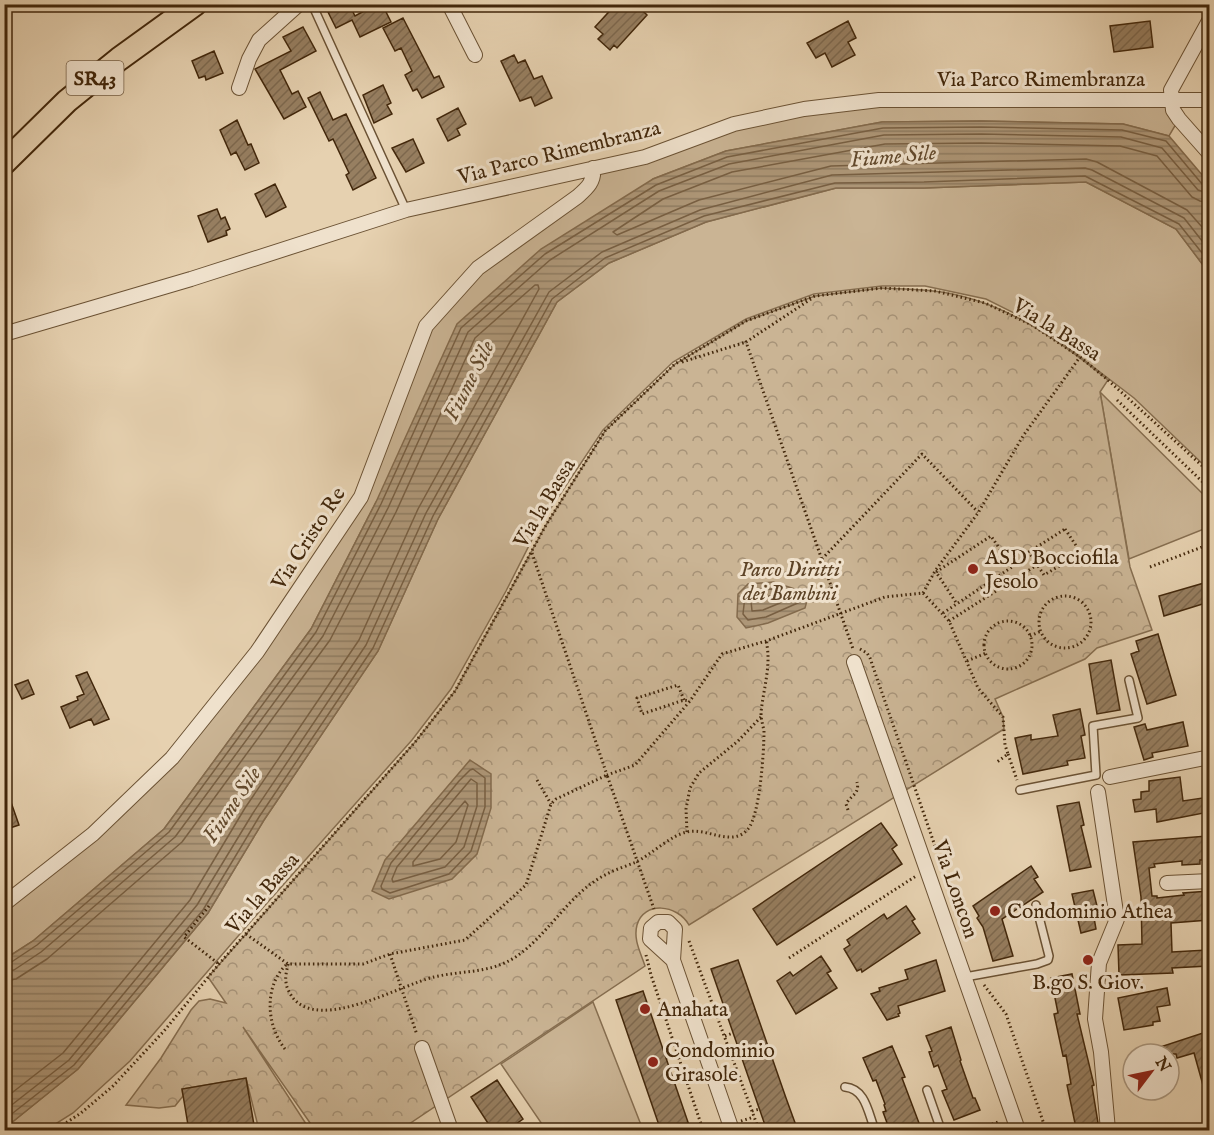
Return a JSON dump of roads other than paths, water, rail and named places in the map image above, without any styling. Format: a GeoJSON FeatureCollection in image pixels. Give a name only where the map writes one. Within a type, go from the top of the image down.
{"type":"FeatureCollection","features":[{"type":"Feature","properties":{"kind":"main road","name":"SR43"},"geometry":{"type":"LineString","coordinates":[[4,163],[67,101],[119,59],[195,4]]}},
{"type":"Feature","properties":{"kind":"street"},"geometry":{"type":"LineString","coordinates":[[239,88],[249,59],[259,40],[298,4]]}},
{"type":"Feature","properties":{"kind":"street"},"geometry":{"type":"LineString","coordinates":[[449,4],[475,55]]}},
{"type":"Feature","properties":{"kind":"street"},"geometry":{"type":"LineString","coordinates":[[1209,20],[1171,90],[1173,110],[1209,154]]}},
{"type":"Feature","properties":{"kind":"street","name":"Via Parco Rimembranza"},"geometry":{"type":"LineString","coordinates":[[4,334],[191,279],[406,210],[645,156],[734,124],[804,109],[879,100],[1209,100]]}},
{"type":"Feature","properties":{"kind":"street","name":"Via Cristo Re"},"geometry":{"type":"LineString","coordinates":[[4,904],[93,834],[172,758],[257,652],[361,497],[426,326],[478,268],[588,187],[594,176],[593,168]]}},
{"type":"Feature","properties":{"kind":"street","name":"Via Loncon"},"geometry":{"type":"LineString","coordinates":[[854,656],[927,869],[972,976],[1018,1131]]}},
{"type":"Feature","properties":{"kind":"street"},"geometry":{"type":"LineString","coordinates":[[1110,777],[1209,757]]}},
{"type":"Feature","properties":{"kind":"street"},"geometry":{"type":"LineString","coordinates":[[1098,792],[1118,919],[1099,963],[1095,1019],[1101,1052],[1108,1131]]}},
{"type":"Feature","properties":{"kind":"street"},"geometry":{"type":"LineString","coordinates":[[1167,883],[1209,881]]}},
{"type":"Feature","properties":{"kind":"street"},"geometry":{"type":"LineString","coordinates":[[673,960],[732,1131]]}},
{"type":"Feature","properties":{"kind":"street"},"geometry":{"type":"LineString","coordinates":[[420,1043],[451,1131]]}},
{"type":"Feature","properties":{"kind":"lane"},"geometry":{"type":"LineString","coordinates":[[312,4],[406,210]]}},
{"type":"Feature","properties":{"kind":"lane"},"geometry":{"type":"LineString","coordinates":[[1020,790],[1096,776],[1093,726],[1138,718],[1129,680]]}},
{"type":"Feature","properties":{"kind":"lane"},"geometry":{"type":"LineString","coordinates":[[972,976],[1048,960],[1049,956],[1036,905]]}},
{"type":"Feature","properties":{"kind":"lane"},"geometry":{"type":"LineString","coordinates":[[845,1087],[854,1088],[860,1092],[875,1131]]}},
{"type":"Feature","properties":{"kind":"lane"},"geometry":{"type":"LineString","coordinates":[[927,1090],[941,1131]]}},
{"type":"Feature","properties":{"kind":"water","name":"Fiume Sile"},"geometry":{"type":"Polygon","coordinates":[[[981,121],[1123,124],[1169,136],[1209,183],[1209,273],[1176,229],[1086,182],[924,188],[836,188],[706,222],[609,263],[557,302],[438,519],[378,651],[264,820],[208,913],[78,1069],[5,1128],[5,959],[33,941],[164,829],[311,629],[376,502],[457,324],[541,249],[653,179],[726,151],[882,122],[981,121]]]}},
{"type":"Feature","properties":{"kind":"water"},"geometry":{"type":"Polygon","coordinates":[[[773,582],[801,591],[808,597],[805,608],[768,623],[746,628],[737,617],[738,594],[748,584],[773,582]]]}},
{"type":"Feature","properties":{"kind":"water"},"geometry":{"type":"Polygon","coordinates":[[[470,760],[491,774],[491,808],[477,854],[452,879],[389,899],[372,891],[385,860],[470,760]]]}},
{"type":"Feature","properties":{"kind":"place","name":"ASD Bocciofila Jesolo"},"geometry":{"type":"Point","coordinates":[973,569]}},
{"type":"Feature","properties":{"kind":"place","name":"Condominio Athea"},"geometry":{"type":"Point","coordinates":[995,911]}},
{"type":"Feature","properties":{"kind":"place","name":"B.go S. Giov."},"geometry":{"type":"Point","coordinates":[1088,960]}},
{"type":"Feature","properties":{"kind":"place","name":"Anahata"},"geometry":{"type":"Point","coordinates":[645,1009]}},
{"type":"Feature","properties":{"kind":"place","name":"Condominio Girasole"},"geometry":{"type":"Point","coordinates":[653,1062]}},
{"type":"Feature","properties":{"kind":"park label","name":"Parco Diritti dei Bambini"},"geometry":{"type":"Point","coordinates":[790,581]}}]}
